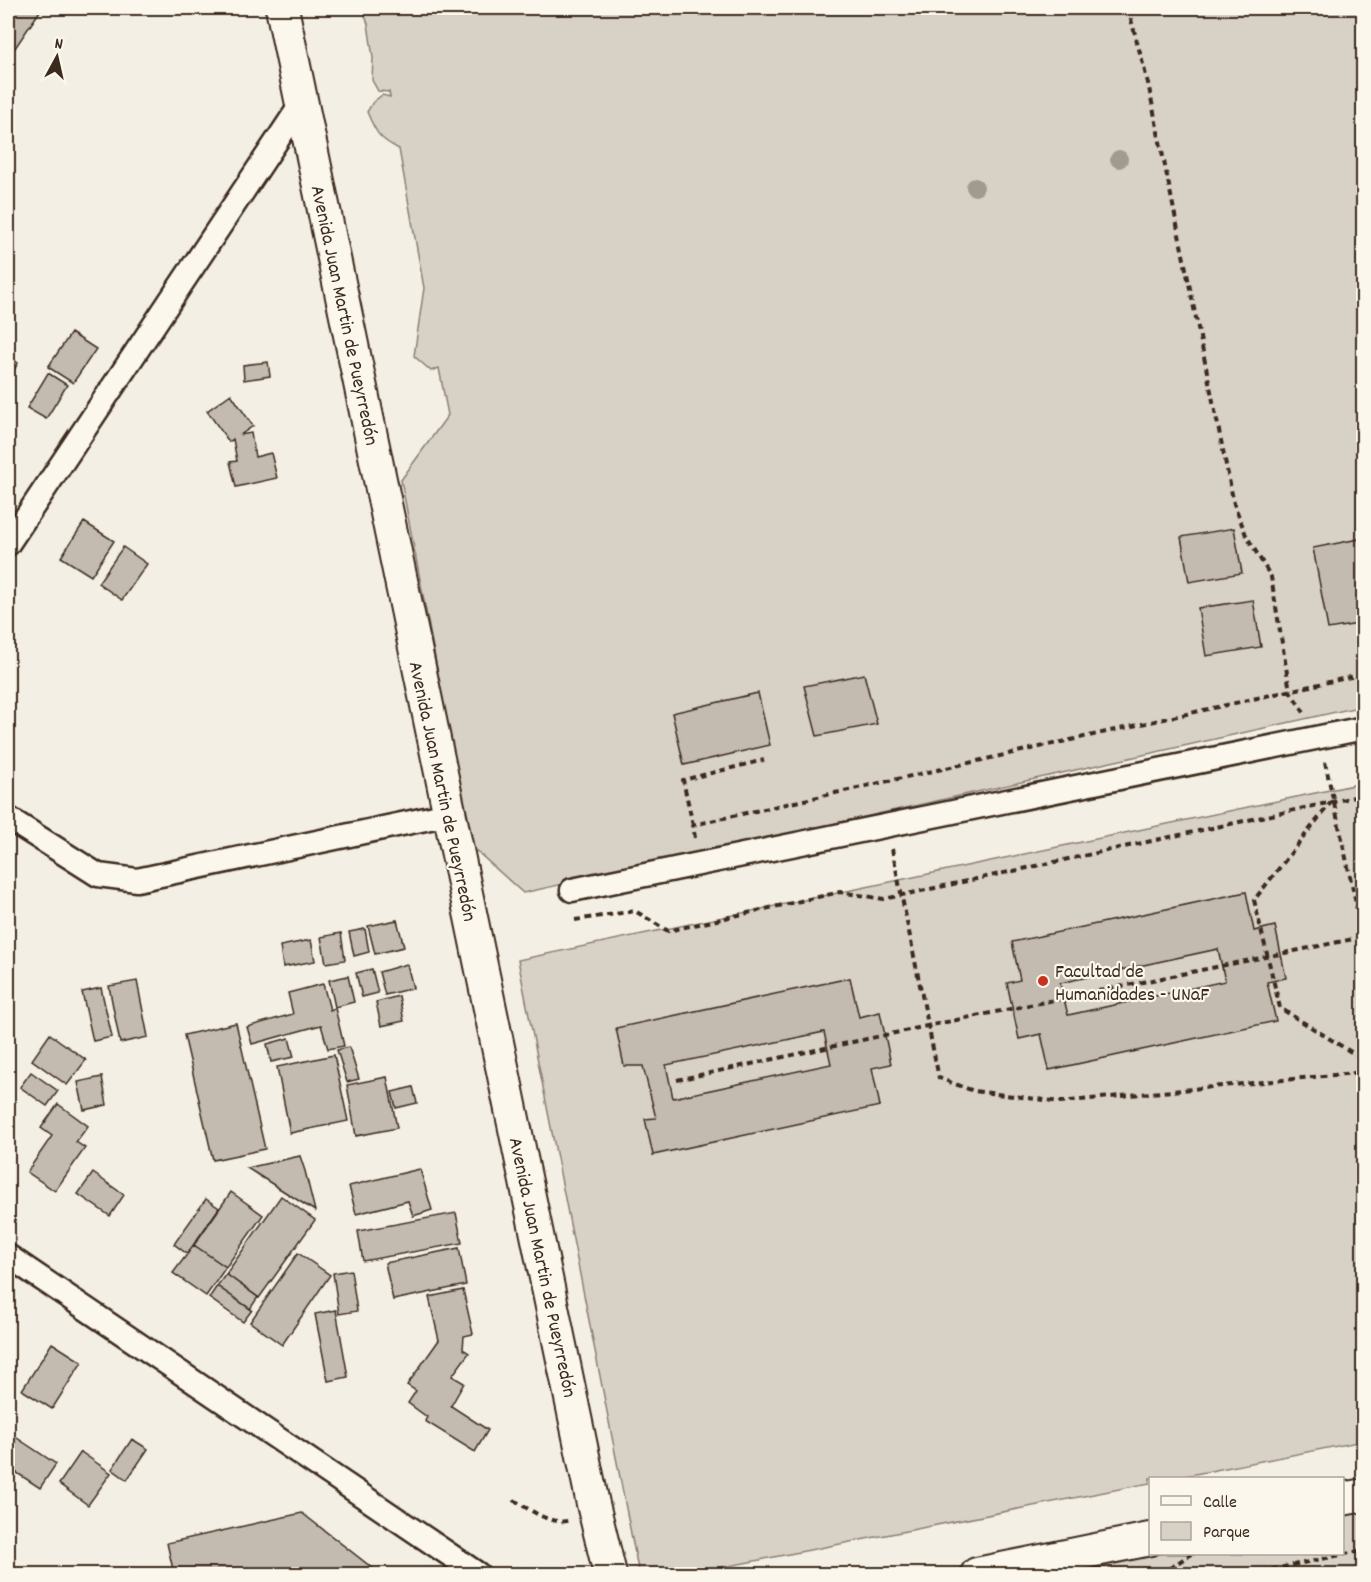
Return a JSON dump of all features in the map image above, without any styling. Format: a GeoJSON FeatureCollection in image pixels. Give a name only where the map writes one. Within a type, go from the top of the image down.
{"type":"FeatureCollection","features":[{"type":"Feature","properties":{"kind":"main road","name":"Avenida Juan Martin de Pueyrredón"},"geometry":{"type":"LineString","coordinates":[[282,8],[593,1504],[610,1575]]}},
{"type":"Feature","properties":{"kind":"main road"},"geometry":{"type":"LineString","coordinates":[[1344,1499],[1364,1495]]}},
{"type":"Feature","properties":{"kind":"main road"},"geometry":{"type":"LineString","coordinates":[[977,1575],[1149,1539]]}},
{"type":"Feature","properties":{"kind":"street"},"geometry":{"type":"LineString","coordinates":[[8,544],[302,103]]}},
{"type":"Feature","properties":{"kind":"street"},"geometry":{"type":"LineString","coordinates":[[572,890],[1364,728]]}},
{"type":"Feature","properties":{"kind":"street"},"geometry":{"type":"LineString","coordinates":[[8,818],[99,875],[137,880],[449,814]]}},
{"type":"Feature","properties":{"kind":"street"},"geometry":{"type":"LineString","coordinates":[[8,1256],[478,1575]]}},
{"type":"Feature","properties":{"kind":"path"},"geometry":{"type":"LineString","coordinates":[[677,1080],[927,1026],[1363,938],[1319,738],[1290,690],[1271,577],[1246,535],[1234,504],[1148,83],[1128,8]]}},
{"type":"Feature","properties":{"kind":"path"},"geometry":{"type":"LineString","coordinates":[[693,825],[1364,675]]}},
{"type":"Feature","properties":{"kind":"path"},"geometry":{"type":"LineString","coordinates":[[699,863],[683,780],[764,760]]}},
{"type":"Feature","properties":{"kind":"path"},"geometry":{"type":"LineString","coordinates":[[575,920],[635,910],[668,932],[840,892],[884,899],[1364,795]]}},
{"type":"Feature","properties":{"kind":"path"},"geometry":{"type":"LineString","coordinates":[[1333,801],[1254,900],[1280,1008],[1364,1060]]}},
{"type":"Feature","properties":{"kind":"path"},"geometry":{"type":"LineString","coordinates":[[886,826],[939,1078],[974,1090],[1060,1102],[1364,1072]]}},
{"type":"Feature","properties":{"kind":"path"},"geometry":{"type":"LineString","coordinates":[[514,1500],[559,1523],[569,1521],[593,1504]]}},
{"type":"Feature","properties":{"kind":"path"},"geometry":{"type":"LineString","coordinates":[[1344,1554],[1364,1550]]}},
{"type":"Feature","properties":{"kind":"path"},"geometry":{"type":"LineString","coordinates":[[1161,1575],[1190,1555]]}},
{"type":"Feature","properties":{"kind":"path"},"geometry":{"type":"LineString","coordinates":[[1251,1575],[1341,1555]]}},
{"type":"Feature","properties":{"kind":"green space"},"geometry":{"type":"Polygon","coordinates":[[[358,8],[1363,8],[1363,706],[523,893],[471,846],[401,480],[448,415],[439,368],[431,371],[414,356],[424,288],[399,149],[379,135],[367,112],[373,102],[382,95],[390,97],[389,92],[378,91],[372,80],[373,58],[368,24],[364,13],[358,8]]]}},
{"type":"Feature","properties":{"kind":"green space"},"geometry":{"type":"Polygon","coordinates":[[[1363,783],[1363,1441],[1180,1477],[1149,1477],[1149,1483],[688,1574],[639,1574],[518,960],[1363,783]]]}},
{"type":"Feature","properties":{"kind":"green space"},"geometry":{"type":"Polygon","coordinates":[[[1363,1507],[1363,1574],[1043,1574],[1149,1554],[1344,1555],[1344,1511],[1363,1507]]]}},
{"type":"Feature","properties":{"kind":"building"},"geometry":{"type":"Polygon","coordinates":[[[8,8],[34,8],[40,11],[15,48],[8,43],[8,8]]]}},
{"type":"Feature","properties":{"kind":"building"},"geometry":{"type":"Polygon","coordinates":[[[71,333],[96,349],[73,383],[48,367],[71,333]]]}},
{"type":"Feature","properties":{"kind":"building"},"geometry":{"type":"Polygon","coordinates":[[[8,356],[18,363],[8,380],[8,356]]]}},
{"type":"Feature","properties":{"kind":"building"},"geometry":{"type":"Polygon","coordinates":[[[268,362],[270,376],[244,380],[243,365],[268,362]]]}},
{"type":"Feature","properties":{"kind":"building"},"geometry":{"type":"Polygon","coordinates":[[[48,373],[67,385],[46,419],[27,408],[48,373]]]}},
{"type":"Feature","properties":{"kind":"building"},"geometry":{"type":"Polygon","coordinates":[[[231,394],[253,426],[240,435],[251,433],[255,457],[271,453],[277,478],[236,487],[230,462],[237,461],[233,439],[229,442],[207,411],[231,394]]]}},
{"type":"Feature","properties":{"kind":"building"},"geometry":{"type":"Polygon","coordinates":[[[84,522],[114,541],[91,576],[61,557],[84,522]]]}},
{"type":"Feature","properties":{"kind":"building"},"geometry":{"type":"Polygon","coordinates":[[[1234,528],[1242,573],[1189,582],[1181,537],[1234,528]]]}},
{"type":"Feature","properties":{"kind":"building"},"geometry":{"type":"Polygon","coordinates":[[[1359,539],[1364,563],[1364,623],[1328,629],[1313,548],[1359,539]]]}},
{"type":"Feature","properties":{"kind":"building"},"geometry":{"type":"Polygon","coordinates":[[[123,547],[147,564],[122,600],[98,583],[123,547]]]}},
{"type":"Feature","properties":{"kind":"building"},"geometry":{"type":"Polygon","coordinates":[[[1253,600],[1261,647],[1206,656],[1198,608],[1253,600]]]}},
{"type":"Feature","properties":{"kind":"building"},"geometry":{"type":"Polygon","coordinates":[[[864,674],[877,724],[817,736],[804,686],[864,674]]]}},
{"type":"Feature","properties":{"kind":"building"},"geometry":{"type":"Polygon","coordinates":[[[758,693],[770,745],[684,765],[672,713],[758,693]]]}},
{"type":"Feature","properties":{"kind":"building","name":"Facultad de Humanidades - UNaF"},"geometry":{"type":"Polygon","coordinates":[[[1246,892],[1254,931],[1275,926],[1286,978],[1267,982],[1276,1021],[1049,1070],[1041,1034],[1019,1039],[1007,983],[1020,980],[1012,942],[1246,892]],[[1218,949],[1060,983],[1068,1015],[1225,981],[1218,949]]]}},
{"type":"Feature","properties":{"kind":"building"},"geometry":{"type":"Polygon","coordinates":[[[397,920],[404,947],[375,954],[368,926],[397,920]]]}},
{"type":"Feature","properties":{"kind":"building"},"geometry":{"type":"Polygon","coordinates":[[[365,929],[369,952],[354,956],[349,932],[365,929]]]}},
{"type":"Feature","properties":{"kind":"building"},"geometry":{"type":"Polygon","coordinates":[[[341,933],[345,960],[326,963],[321,937],[341,933]]]}},
{"type":"Feature","properties":{"kind":"building"},"geometry":{"type":"Polygon","coordinates":[[[311,940],[315,961],[283,967],[280,946],[311,940]]]}},
{"type":"Feature","properties":{"kind":"building"},"geometry":{"type":"Polygon","coordinates":[[[407,964],[413,988],[385,995],[379,972],[407,964]]]}},
{"type":"Feature","properties":{"kind":"building"},"geometry":{"type":"Polygon","coordinates":[[[372,969],[378,993],[362,997],[356,973],[372,969]]]}},
{"type":"Feature","properties":{"kind":"building"},"geometry":{"type":"Polygon","coordinates":[[[348,976],[354,1002],[335,1007],[329,980],[348,976]]]}},
{"type":"Feature","properties":{"kind":"building"},"geometry":{"type":"Polygon","coordinates":[[[850,978],[859,1017],[880,1012],[891,1064],[872,1068],[880,1106],[653,1155],[645,1119],[656,1118],[643,1066],[624,1066],[616,1028],[850,978]],[[824,1032],[666,1065],[673,1098],[831,1064],[824,1032]]]}},
{"type":"Feature","properties":{"kind":"building"},"geometry":{"type":"Polygon","coordinates":[[[137,981],[148,1037],[120,1043],[109,986],[137,981]]]}},
{"type":"Feature","properties":{"kind":"building"},"geometry":{"type":"Polygon","coordinates":[[[323,984],[330,1010],[335,1008],[344,1046],[328,1049],[321,1025],[252,1044],[247,1027],[293,1014],[288,993],[323,984]]]}},
{"type":"Feature","properties":{"kind":"building"},"geometry":{"type":"Polygon","coordinates":[[[101,988],[112,1037],[93,1041],[82,992],[101,988]]]}},
{"type":"Feature","properties":{"kind":"building"},"geometry":{"type":"Polygon","coordinates":[[[399,996],[404,1021],[381,1026],[376,1002],[399,996]]]}},
{"type":"Feature","properties":{"kind":"building"},"geometry":{"type":"Polygon","coordinates":[[[236,1023],[265,1149],[213,1160],[184,1035],[236,1023]]]}},
{"type":"Feature","properties":{"kind":"building"},"geometry":{"type":"Polygon","coordinates":[[[50,1034],[86,1060],[67,1085],[32,1060],[50,1034]]]}},
{"type":"Feature","properties":{"kind":"building"},"geometry":{"type":"Polygon","coordinates":[[[289,1038],[294,1057],[271,1062],[267,1044],[289,1038]]]}},
{"type":"Feature","properties":{"kind":"building"},"geometry":{"type":"Polygon","coordinates":[[[349,1047],[359,1079],[347,1082],[337,1050],[349,1047]]]}},
{"type":"Feature","properties":{"kind":"building"},"geometry":{"type":"Polygon","coordinates":[[[334,1055],[348,1121],[290,1133],[277,1067],[334,1055]]]}},
{"type":"Feature","properties":{"kind":"building"},"geometry":{"type":"Polygon","coordinates":[[[31,1072],[58,1091],[47,1106],[20,1087],[31,1072]]]}},
{"type":"Feature","properties":{"kind":"building"},"geometry":{"type":"Polygon","coordinates":[[[102,1077],[107,1105],[84,1110],[78,1082],[102,1077]]]}},
{"type":"Feature","properties":{"kind":"building"},"geometry":{"type":"Polygon","coordinates":[[[387,1077],[397,1128],[356,1136],[347,1085],[387,1077]]]}},
{"type":"Feature","properties":{"kind":"building"},"geometry":{"type":"Polygon","coordinates":[[[413,1087],[417,1103],[396,1108],[392,1092],[413,1087]]]}},
{"type":"Feature","properties":{"kind":"building"},"geometry":{"type":"Polygon","coordinates":[[[58,1104],[88,1126],[76,1142],[85,1148],[55,1191],[27,1172],[52,1136],[41,1128],[58,1104]]]}},
{"type":"Feature","properties":{"kind":"building"},"geometry":{"type":"Polygon","coordinates":[[[300,1156],[305,1171],[315,1211],[247,1168],[300,1156]]]}},
{"type":"Feature","properties":{"kind":"building"},"geometry":{"type":"Polygon","coordinates":[[[420,1169],[432,1210],[413,1216],[408,1201],[356,1214],[349,1186],[420,1169]]]}},
{"type":"Feature","properties":{"kind":"building"},"geometry":{"type":"Polygon","coordinates":[[[93,1173],[124,1195],[110,1216],[78,1194],[93,1173]]]}},
{"type":"Feature","properties":{"kind":"building"},"geometry":{"type":"Polygon","coordinates":[[[231,1192],[263,1215],[226,1267],[194,1245],[231,1192]]]}},
{"type":"Feature","properties":{"kind":"building"},"geometry":{"type":"Polygon","coordinates":[[[281,1196],[315,1220],[259,1298],[226,1274],[281,1196]]]}},
{"type":"Feature","properties":{"kind":"building"},"geometry":{"type":"Polygon","coordinates":[[[206,1199],[219,1208],[187,1254],[174,1244],[206,1199]]]}},
{"type":"Feature","properties":{"kind":"building"},"geometry":{"type":"Polygon","coordinates":[[[456,1213],[462,1243],[363,1261],[358,1231],[456,1213]]]}},
{"type":"Feature","properties":{"kind":"building"},"geometry":{"type":"Polygon","coordinates":[[[194,1245],[226,1267],[206,1296],[173,1273],[194,1245]]]}},
{"type":"Feature","properties":{"kind":"building"},"geometry":{"type":"Polygon","coordinates":[[[459,1248],[466,1285],[393,1300],[385,1263],[459,1248]]]}},
{"type":"Feature","properties":{"kind":"building"},"geometry":{"type":"Polygon","coordinates":[[[298,1253],[330,1275],[282,1345],[250,1322],[298,1253]]]}},
{"type":"Feature","properties":{"kind":"building"},"geometry":{"type":"Polygon","coordinates":[[[351,1270],[357,1311],[339,1314],[333,1273],[351,1270]]]}},
{"type":"Feature","properties":{"kind":"building"},"geometry":{"type":"Polygon","coordinates":[[[226,1274],[258,1297],[250,1309],[217,1286],[226,1274]]]}},
{"type":"Feature","properties":{"kind":"building"},"geometry":{"type":"Polygon","coordinates":[[[217,1286],[252,1310],[243,1322],[209,1298],[217,1286]]]}},
{"type":"Feature","properties":{"kind":"building"},"geometry":{"type":"Polygon","coordinates":[[[463,1290],[473,1334],[464,1336],[463,1349],[469,1353],[452,1376],[464,1383],[451,1406],[488,1430],[475,1452],[425,1421],[427,1417],[408,1403],[416,1391],[407,1385],[439,1340],[429,1297],[463,1290]]]}},
{"type":"Feature","properties":{"kind":"building"},"geometry":{"type":"Polygon","coordinates":[[[336,1310],[348,1377],[328,1381],[315,1314],[336,1310]]]}},
{"type":"Feature","properties":{"kind":"building"},"geometry":{"type":"Polygon","coordinates":[[[52,1343],[82,1362],[52,1409],[22,1390],[52,1343]]]}},
{"type":"Feature","properties":{"kind":"building"},"geometry":{"type":"Polygon","coordinates":[[[8,1432],[56,1464],[40,1488],[8,1467],[8,1432]]]}},
{"type":"Feature","properties":{"kind":"building"},"geometry":{"type":"Polygon","coordinates":[[[132,1439],[148,1449],[127,1480],[112,1469],[132,1439]]]}},
{"type":"Feature","properties":{"kind":"building"},"geometry":{"type":"Polygon","coordinates":[[[81,1452],[111,1473],[88,1505],[59,1484],[81,1452]]]}},
{"type":"Feature","properties":{"kind":"building"},"geometry":{"type":"Polygon","coordinates":[[[302,1513],[380,1574],[174,1574],[167,1543],[302,1513]]]}},
{"type":"Feature","properties":{"kind":"place","name":"Facultad de Humanidades - UNaF"},"geometry":{"type":"Point","coordinates":[1043,981]}}]}
